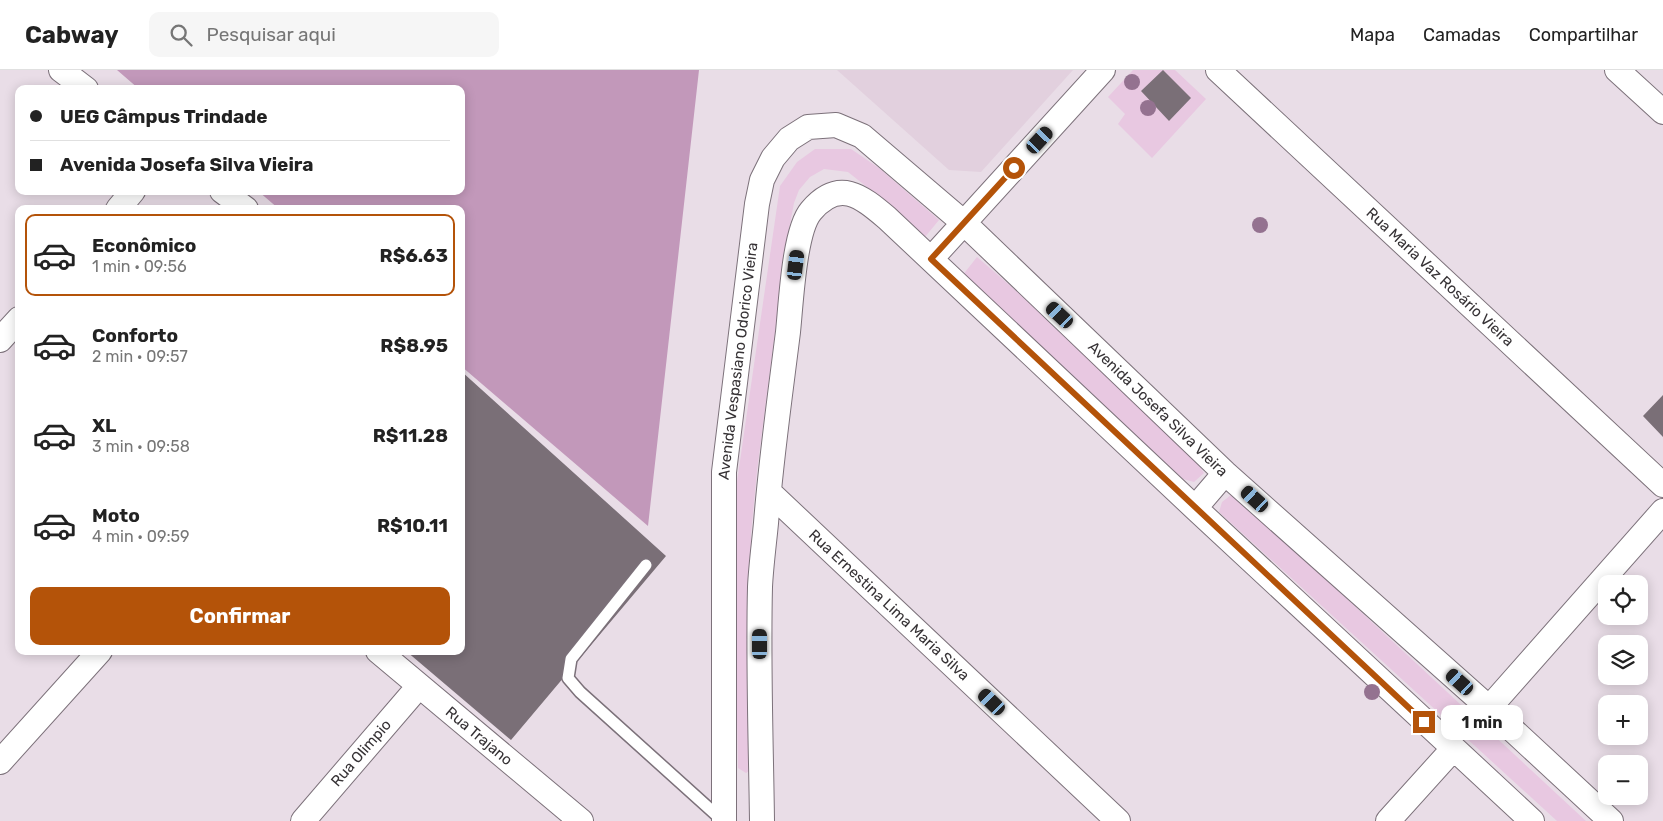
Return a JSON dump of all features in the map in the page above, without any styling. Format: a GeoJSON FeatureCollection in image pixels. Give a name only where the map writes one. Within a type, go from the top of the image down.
{"type":"FeatureCollection","features":[{"type":"Feature","properties":{"kind":"street"},"geometry":{"type":"LineString","coordinates":[[61,70],[81,85]]}},
{"type":"Feature","properties":{"kind":"street"},"geometry":{"type":"LineString","coordinates":[[931,259],[1103,70]]}},
{"type":"Feature","properties":{"kind":"street","name":"Rua Maria Vaz Rosário Vieira"},"geometry":{"type":"LineString","coordinates":[[1218,70],[1663,485]]}},
{"type":"Feature","properties":{"kind":"street"},"geometry":{"type":"LineString","coordinates":[[1617,70],[1663,112]]}},
{"type":"Feature","properties":{"kind":"street","name":"Avenida Vespasiano Odorico Vieira"},"geometry":{"type":"LineString","coordinates":[[723,821],[724,472],[757,204],[762,180],[773,158],[789,140],[808,127],[836,125],[862,136]]}},
{"type":"Feature","properties":{"kind":"street","name":"Avenida Josefa Silva Vieira"},"geometry":{"type":"LineString","coordinates":[[862,136],[964,223],[1225,473],[1489,708],[1611,821]]}},
{"type":"Feature","properties":{"kind":"street"},"geometry":{"type":"LineString","coordinates":[[762,821],[760,586],[794,278],[803,225],[811,211],[823,200],[837,192],[853,194],[868,202],[931,259],[1195,508],[1532,821]]}},
{"type":"Feature","properties":{"kind":"street"},"geometry":{"type":"LineString","coordinates":[[121,205],[130,195]]}},
{"type":"Feature","properties":{"kind":"street"},"geometry":{"type":"LineString","coordinates":[[227,195],[241,205]]}},
{"type":"Feature","properties":{"kind":"street"},"geometry":{"type":"LineString","coordinates":[[0,340],[15,323]]}},
{"type":"Feature","properties":{"kind":"street"},"geometry":{"type":"LineString","coordinates":[[1195,508],[1225,473]]}},
{"type":"Feature","properties":{"kind":"street","name":"Rua Ernestina Lima Maria Silva"},"geometry":{"type":"LineString","coordinates":[[769,492],[1118,821]]}},
{"type":"Feature","properties":{"kind":"street"},"geometry":{"type":"LineString","coordinates":[[1489,708],[1663,511]]}},
{"type":"Feature","properties":{"kind":"street"},"geometry":{"type":"LineString","coordinates":[[0,762],[96,655]]}},
{"type":"Feature","properties":{"kind":"street","name":"Rua Trajano"},"geometry":{"type":"LineString","coordinates":[[383,655],[581,821]]}},
{"type":"Feature","properties":{"kind":"street","name":"Rua Olimpio"},"geometry":{"type":"LineString","coordinates":[[303,821],[419,686]]}},
{"type":"Feature","properties":{"kind":"street"},"geometry":{"type":"LineString","coordinates":[[1388,821],[1453,749]]}},
{"type":"Feature","properties":{"kind":"lane"},"geometry":{"type":"LineString","coordinates":[[646,565],[571,659],[568,678],[580,692],[723,821]]}},
{"type":"Feature","properties":{"kind":"shaded area"},"geometry":{"type":"Polygon","coordinates":[[[117,70],[699,70],[648,526],[465,369],[465,205],[274,205],[263,195],[465,195],[465,85],[134,85],[117,70]]]}},
{"type":"Feature","properties":{"kind":"shaded area"},"geometry":{"type":"Polygon","coordinates":[[[837,70],[1073,70],[981,172],[949,170],[837,70]]]}},
{"type":"Feature","properties":{"kind":"shaded area"},"geometry":{"type":"Polygon","coordinates":[[[1133,70],[1175,70],[1206,99],[1152,158],[1118,124],[1125,114],[1108,97],[1133,70]]]}},
{"type":"Feature","properties":{"kind":"shaded area"},"geometry":{"type":"Polygon","coordinates":[[[815,149],[851,149],[879,168],[939,220],[925,237],[892,207],[848,172],[824,169],[810,177],[799,190],[794,203],[787,240],[757,471],[751,534],[753,768],[746,773],[738,768],[733,509],[780,186],[797,162],[815,149]]]}},
{"type":"Feature","properties":{"kind":"shaded area"},"geometry":{"type":"Polygon","coordinates":[[[977,257],[1053,324],[1168,431],[1197,462],[1204,473],[1194,482],[1183,479],[1061,370],[962,276],[977,257]]]}},
{"type":"Feature","properties":{"kind":"shaded area"},"geometry":{"type":"Polygon","coordinates":[[[1231,495],[1248,507],[1586,821],[1557,821],[1219,512],[1222,502],[1231,495]]]}},
{"type":"Feature","properties":{"kind":"building"},"geometry":{"type":"Polygon","coordinates":[[[1163,70],[1191,98],[1169,121],[1141,91],[1163,70]]]}},
{"type":"Feature","properties":{"kind":"building"},"geometry":{"type":"Polygon","coordinates":[[[465,375],[666,556],[511,740],[411,655],[465,655],[465,375]]]}},
{"type":"Feature","properties":{"kind":"building"},"geometry":{"type":"Polygon","coordinates":[[[1663,395],[1663,437],[1643,416],[1663,395]]]}},
{"type":"Feature","properties":{"kind":"route"},"geometry":{"type":"LineString","coordinates":[[1014,168],[931,259],[1424,722]]}}]}
